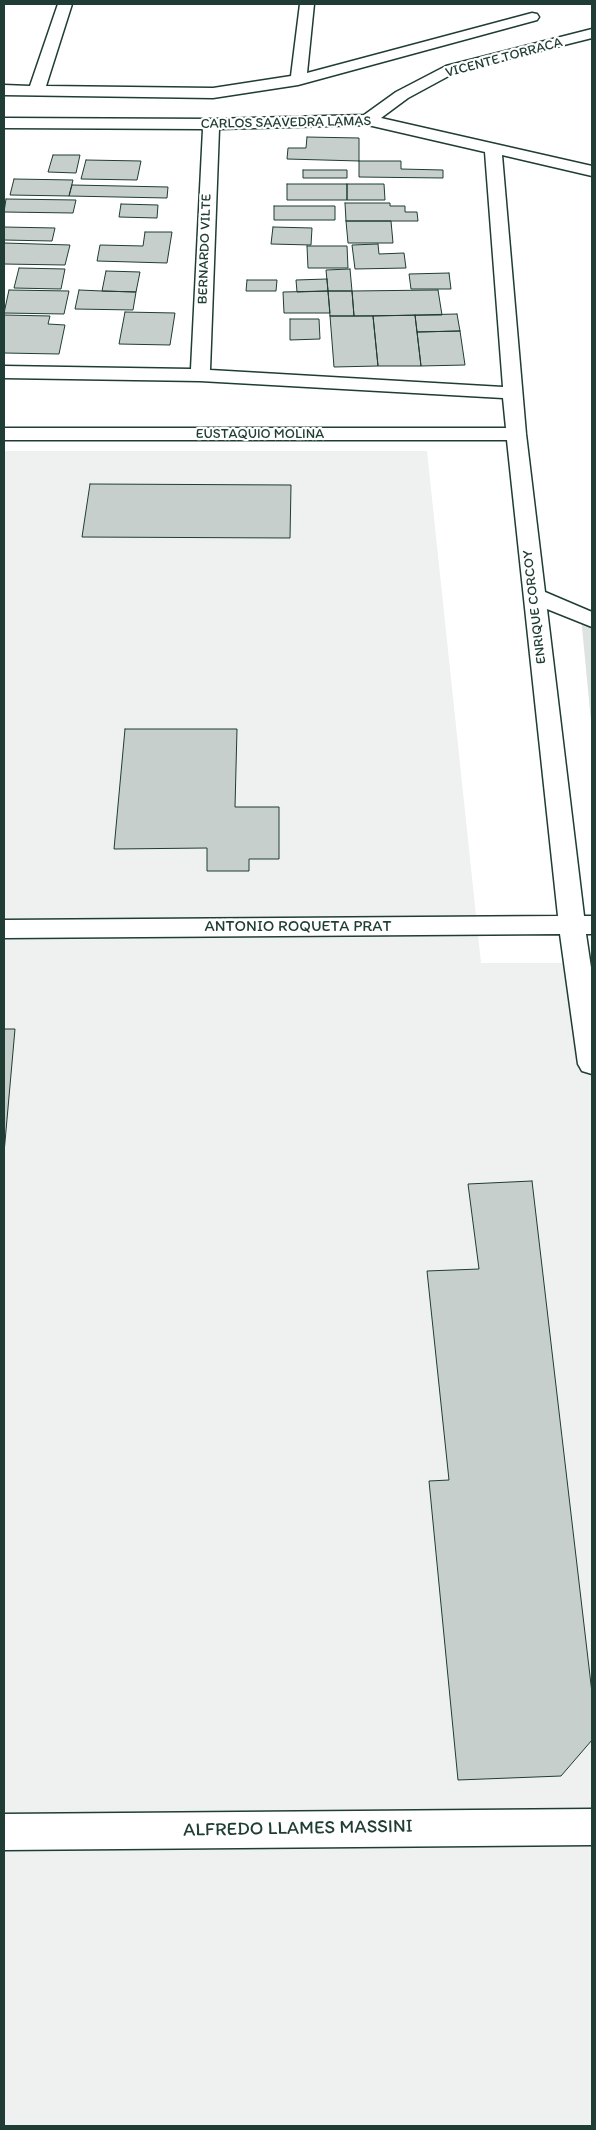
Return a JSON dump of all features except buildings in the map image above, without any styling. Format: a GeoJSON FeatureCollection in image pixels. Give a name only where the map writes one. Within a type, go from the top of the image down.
{"type":"FeatureCollection","features":[{"type":"Feature","properties":{"kind":"street"},"geometry":{"type":"LineString","coordinates":[[36,91],[65,4]]}},
{"type":"Feature","properties":{"kind":"street"},"geometry":{"type":"LineString","coordinates":[[298,80],[307,4]]}},
{"type":"Feature","properties":{"kind":"street"},"geometry":{"type":"LineString","coordinates":[[4,90],[212,93],[298,80],[537,19],[511,7]]}},
{"type":"Feature","properties":{"kind":"street"},"geometry":{"type":"LineString","coordinates":[[558,30],[576,38]]}},
{"type":"Feature","properties":{"kind":"street","name":"VICENTE TORRACA"},"geometry":{"type":"LineString","coordinates":[[368,120],[402,95],[451,70],[592,34]]}},
{"type":"Feature","properties":{"kind":"street","name":"CARLOS SAAVEDRA LAMAS"},"geometry":{"type":"LineString","coordinates":[[4,123],[211,124],[368,120],[592,171]]}},
{"type":"Feature","properties":{"kind":"street","name":"BERNARDO VILTE"},"geometry":{"type":"LineString","coordinates":[[200,374],[211,124]]}},
{"type":"Feature","properties":{"kind":"street","name":"ENRIQUE CORCOY"},"geometry":{"type":"LineString","coordinates":[[493,149],[516,434],[534,595],[582,925],[592,1064]]}},
{"type":"Feature","properties":{"kind":"street"},"geometry":{"type":"LineString","coordinates":[[560,164],[592,155]]}},
{"type":"Feature","properties":{"kind":"street"},"geometry":{"type":"LineString","coordinates":[[4,372],[200,374],[512,393]]}},
{"type":"Feature","properties":{"kind":"street","name":"EUSTAQUIO MOLINA"},"geometry":{"type":"LineString","coordinates":[[4,434],[516,434]]}},
{"type":"Feature","properties":{"kind":"street"},"geometry":{"type":"LineString","coordinates":[[534,595],[592,620]]}},
{"type":"Feature","properties":{"kind":"street","name":"ANTONIO ROQUETA PRAT"},"geometry":{"type":"LineString","coordinates":[[4,928],[582,925]]}},
{"type":"Feature","properties":{"kind":"street","name":"ALFREDO LLAMES MASSINI"},"geometry":{"type":"LineString","coordinates":[[4,1832],[592,1827]]}},
{"type":"Feature","properties":{"kind":"shaded area"},"geometry":{"type":"Polygon","coordinates":[[[4,451],[427,451],[481,963],[592,963],[592,2126],[4,2126],[4,451]]]}},
{"type":"Feature","properties":{"kind":"shaded area"},"geometry":{"type":"Polygon","coordinates":[[[581,617],[592,621],[592,732],[581,617]]]}}]}
